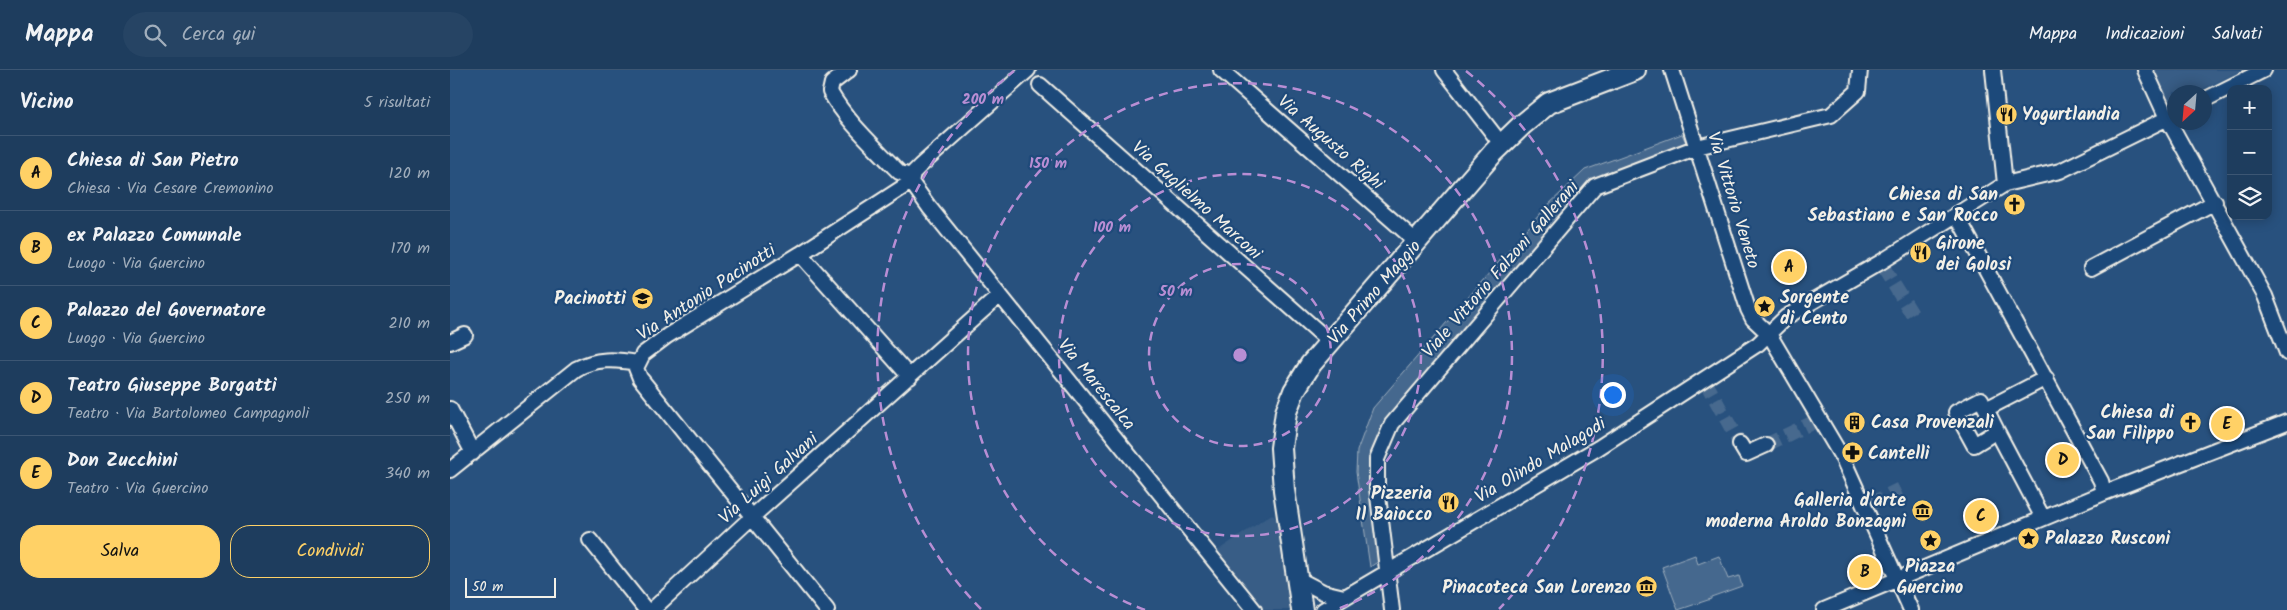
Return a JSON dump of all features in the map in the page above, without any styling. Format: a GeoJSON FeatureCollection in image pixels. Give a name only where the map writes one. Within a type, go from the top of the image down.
{"type":"FeatureCollection","features":[{"type":"Feature","properties":{"kind":"main road","name":"Via Primo Maggio"},"geometry":{"type":"LineString","coordinates":[[1302,610],[1283,475],[1282,428],[1294,391],[1330,342],[1502,144],[1549,103],[1635,70]]}},
{"type":"Feature","properties":{"kind":"street"},"geometry":{"type":"LineString","coordinates":[[849,70],[832,83],[830,92],[852,123],[892,166],[912,180]]}},
{"type":"Feature","properties":{"kind":"street","name":"Via Antonio Pacinotti"},"geometry":{"type":"LineString","coordinates":[[827,610],[640,378],[636,363],[643,354],[667,336],[800,254],[912,180],[916,170],[931,155],[1028,70]]}},
{"type":"Feature","properties":{"kind":"street","name":"Via Augusto Righi"},"geometry":{"type":"LineString","coordinates":[[1221,70],[1417,242]]}},
{"type":"Feature","properties":{"kind":"street"},"geometry":{"type":"LineString","coordinates":[[1444,70],[1502,144]]}},
{"type":"Feature","properties":{"kind":"street","name":"Via Vittorio Veneto"},"geometry":{"type":"LineString","coordinates":[[1672,70],[1748,309],[1753,319],[1770,334],[1843,459],[1867,506],[1911,610]]}},
{"type":"Feature","properties":{"kind":"street","name":"Viale Vittorio Falzoni Gallerani"},"geometry":{"type":"LineString","coordinates":[[1392,610],[1377,488],[1377,459],[1392,424],[1595,186],[1698,147],[1831,115],[1858,92],[1860,70]]}},
{"type":"Feature","properties":{"kind":"street"},"geometry":{"type":"LineString","coordinates":[[1993,70],[2005,184]]}},
{"type":"Feature","properties":{"kind":"street"},"geometry":{"type":"LineString","coordinates":[[2145,70],[2167,110]]}},
{"type":"Feature","properties":{"kind":"street"},"geometry":{"type":"LineString","coordinates":[[2212,96],[2264,70]]}},
{"type":"Feature","properties":{"kind":"street","name":"Via Guglielmo Marconi"},"geometry":{"type":"LineString","coordinates":[[1040,85],[1330,342]]}},
{"type":"Feature","properties":{"kind":"street","name":"Via Olindo Malagodi"},"geometry":{"type":"LineString","coordinates":[[1323,610],[1598,448],[1705,381],[1758,344],[1786,317],[1881,262],[2005,184],[2060,171],[2167,119]]}},
{"type":"Feature","properties":{"kind":"street"},"geometry":{"type":"LineString","coordinates":[[2178,130],[2265,296],[2287,353]]}},
{"type":"Feature","properties":{"kind":"street","name":"Via Marescalca"},"geometry":{"type":"LineString","coordinates":[[912,180],[924,202],[1254,610]]}},
{"type":"Feature","properties":{"kind":"street"},"geometry":{"type":"LineString","coordinates":[[2091,268],[2214,202]]}},
{"type":"Feature","properties":{"kind":"street"},"geometry":{"type":"LineString","coordinates":[[1956,214],[2101,481],[2104,493]]}},
{"type":"Feature","properties":{"kind":"street"},"geometry":{"type":"LineString","coordinates":[[800,254],[910,377]]}},
{"type":"Feature","properties":{"kind":"street","name":"Via Luigi Galvani"},"geometry":{"type":"LineString","coordinates":[[652,610],[752,517],[910,377],[1000,294]]}},
{"type":"Feature","properties":{"kind":"street"},"geometry":{"type":"LineString","coordinates":[[450,342],[465,335]]}},
{"type":"Feature","properties":{"kind":"street"},"geometry":{"type":"LineString","coordinates":[[450,470],[576,369],[590,362],[607,359],[636,363]]}},
{"type":"Feature","properties":{"kind":"street"},"geometry":{"type":"LineString","coordinates":[[1986,409],[2046,378]]}},
{"type":"Feature","properties":{"kind":"street"},"geometry":{"type":"LineString","coordinates":[[1997,431],[1974,446],[1956,412],[1981,399],[2043,518]]}},
{"type":"Feature","properties":{"kind":"street"},"geometry":{"type":"LineString","coordinates":[[450,409],[473,453]]}},
{"type":"Feature","properties":{"kind":"street"},"geometry":{"type":"LineString","coordinates":[[1824,610],[2104,493],[2287,422]]}},
{"type":"Feature","properties":{"kind":"street"},"geometry":{"type":"LineString","coordinates":[[1740,444],[1746,454],[1766,444]]}},
{"type":"Feature","properties":{"kind":"street"},"geometry":{"type":"LineString","coordinates":[[590,540],[646,610]]}},
{"type":"Feature","properties":{"kind":"street"},"geometry":{"type":"LineString","coordinates":[[1298,579],[1323,592],[1344,597]]}},
{"type":"Feature","properties":{"kind":"shaded area"},"geometry":{"type":"Polygon","coordinates":[[[2150,70],[2242,70],[2211,85],[2167,85],[2167,105],[2150,70]]]}},
{"type":"Feature","properties":{"kind":"shaded area"},"geometry":{"type":"Polygon","coordinates":[[[1682,134],[1688,147],[1596,182],[1559,218],[1386,419],[1370,463],[1370,485],[1382,559],[1370,567],[1356,472],[1357,451],[1373,408],[1546,207],[1585,170],[1682,134]]]}},
{"type":"Feature","properties":{"kind":"shaded area"},"geometry":{"type":"Polygon","coordinates":[[[1272,514],[1283,526],[1295,610],[1258,610],[1214,553],[1272,514]]]}},
{"type":"Feature","properties":{"kind":"shaded area"},"geometry":{"type":"Polygon","coordinates":[[[1695,555],[1698,564],[1719,556],[1728,579],[1739,576],[1742,586],[1678,610],[1662,567],[1695,555]]]}},
{"type":"Feature","properties":{"kind":"tunnel"},"geometry":{"type":"LineString","coordinates":[[1883,267],[1912,314]]}},
{"type":"Feature","properties":{"kind":"tunnel"},"geometry":{"type":"LineString","coordinates":[[1705,381],[1740,444]]}},
{"type":"Feature","properties":{"kind":"tunnel"},"geometry":{"type":"LineString","coordinates":[[1766,445],[1820,419]]}},
{"type":"Feature","properties":{"kind":"tunnel"},"geometry":{"type":"LineString","coordinates":[[1870,504],[1900,489]]}},
{"type":"Feature","properties":{"kind":"place","name":"Yogurtlandia"},"geometry":{"type":"Point","coordinates":[2006,114]}},
{"type":"Feature","properties":{"kind":"place","name":"Chiesa di San Sebastiano e San Rocco"},"geometry":{"type":"Point","coordinates":[2014,204]}},
{"type":"Feature","properties":{"kind":"place","name":"Girone dei Golosi"},"geometry":{"type":"Point","coordinates":[1920,253]}},
{"type":"Feature","properties":{"kind":"place","name":"Chiesa di San Pietro"},"geometry":{"type":"Point","coordinates":[1789,267]}},
{"type":"Feature","properties":{"kind":"place","name":"Pacinotti"},"geometry":{"type":"Point","coordinates":[642,298]}},
{"type":"Feature","properties":{"kind":"place","name":"Sorgente di Cento"},"geometry":{"type":"Point","coordinates":[1764,307]}},
{"type":"Feature","properties":{"kind":"place","name":"Casa Provenzali"},"geometry":{"type":"Point","coordinates":[1855,422]}},
{"type":"Feature","properties":{"kind":"place","name":"Chiesa di San Filippo"},"geometry":{"type":"Point","coordinates":[2190,422]}},
{"type":"Feature","properties":{"kind":"place","name":"Don Zucchini"},"geometry":{"type":"Point","coordinates":[2227,424]}},
{"type":"Feature","properties":{"kind":"place","name":"Cantelli"},"geometry":{"type":"Point","coordinates":[1852,453]}},
{"type":"Feature","properties":{"kind":"place","name":"Teatro Giuseppe Borgatti"},"geometry":{"type":"Point","coordinates":[2063,460]}},
{"type":"Feature","properties":{"kind":"place","name":"Pizzeria Il Baiocco"},"geometry":{"type":"Point","coordinates":[1448,503]}},
{"type":"Feature","properties":{"kind":"place","name":"Galleria d'arte moderna Aroldo Bonzagni"},"geometry":{"type":"Point","coordinates":[1922,510]}},
{"type":"Feature","properties":{"kind":"place","name":"Palazzo del Governatore"},"geometry":{"type":"Point","coordinates":[1981,516]}},
{"type":"Feature","properties":{"kind":"place","name":"Palazzo Rusconi"},"geometry":{"type":"Point","coordinates":[2029,538]}},
{"type":"Feature","properties":{"kind":"place","name":"Piazza Guercino"},"geometry":{"type":"Point","coordinates":[1930,541]}},
{"type":"Feature","properties":{"kind":"place","name":"ex Palazzo Comunale"},"geometry":{"type":"Point","coordinates":[1865,572]}},
{"type":"Feature","properties":{"kind":"place","name":"Pinacoteca San Lorenzo"},"geometry":{"type":"Point","coordinates":[1647,587]}}]}
